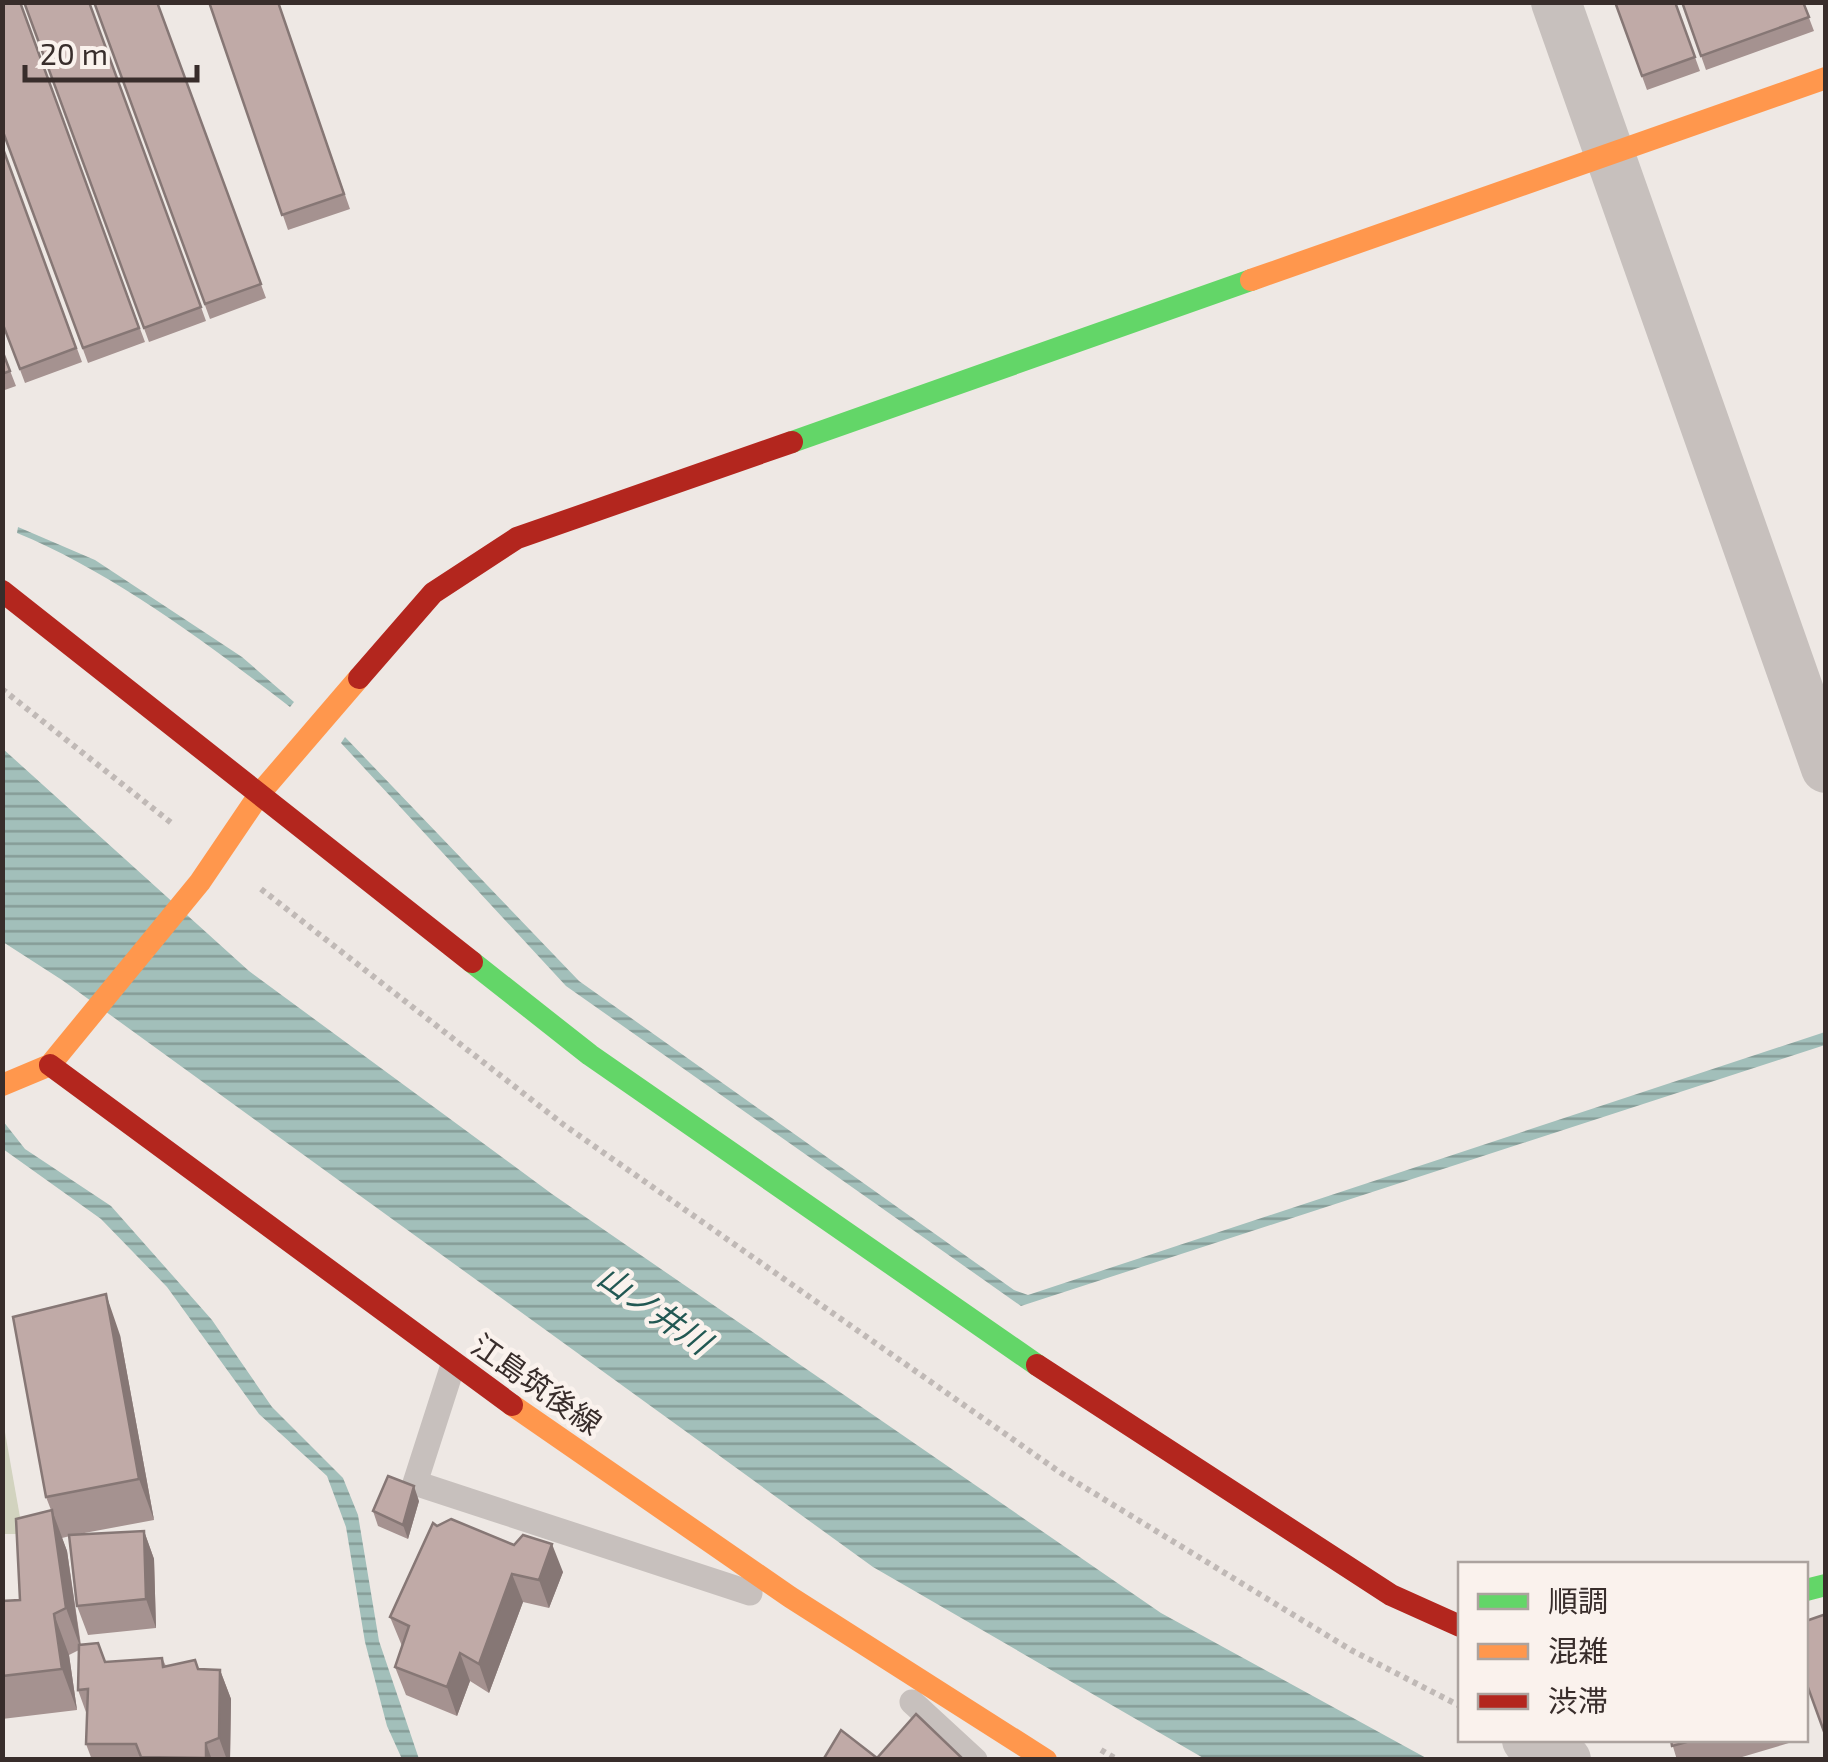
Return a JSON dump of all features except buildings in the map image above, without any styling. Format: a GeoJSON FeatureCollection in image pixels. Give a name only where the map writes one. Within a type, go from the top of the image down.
{"type":"FeatureCollection","features":[{"type":"Feature","properties":{"kind":"street"},"geometry":{"type":"LineString","coordinates":[[1556,2],[1826,768]]}},
{"type":"Feature","properties":{"kind":"street"},"geometry":{"type":"LineString","coordinates":[[2,1084],[50,1065],[88,1022],[200,882],[260,792],[433,593],[517,538],[1826,78]]}},
{"type":"Feature","properties":{"kind":"street"},"geometry":{"type":"LineString","coordinates":[[2,591],[590,1055],[1047,1372],[1390,1595],[1458,1625]]}},
{"type":"Feature","properties":{"kind":"street","name":"江島筑後線"},"geometry":{"type":"LineString","coordinates":[[50,1065],[453,1365],[817,1615],[1046,1760]]}},
{"type":"Feature","properties":{"kind":"street"},"geometry":{"type":"LineString","coordinates":[[1531,1742],[1566,1760]]}},
{"type":"Feature","properties":{"kind":"lane"},"geometry":{"type":"LineString","coordinates":[[453,1365],[415,1482],[817,1615],[975,1760]]}},
{"type":"Feature","properties":{"kind":"path"},"geometry":{"type":"LineString","coordinates":[[2,689],[135,798],[217,855],[564,1125],[1061,1473],[1351,1650],[1458,1705]]}},
{"type":"Feature","properties":{"kind":"green space"},"geometry":{"type":"Polygon","coordinates":[[[3,1421],[23,1534],[3,1534],[3,1421]]]}},
{"type":"Feature","properties":{"kind":"water"},"geometry":{"type":"Polygon","coordinates":[[[18,527],[95,560],[242,657],[294,702],[290,707],[158,611],[88,568],[17,533],[18,527]]]}},
{"type":"Feature","properties":{"kind":"water"},"geometry":{"type":"Polygon","coordinates":[[[345,737],[579,981],[1014,1290],[1028,1295],[1825,1032],[1825,1045],[1021,1306],[566,986],[341,743],[345,737]]]}},
{"type":"Feature","properties":{"kind":"water","name":"山ノ井川"},"geometry":{"type":"Polygon","coordinates":[[[2,748],[249,971],[552,1194],[1161,1613],[1428,1759],[1205,1759],[873,1567],[62,980],[3,942],[2,748]]]}},
{"type":"Feature","properties":{"kind":"water"},"geometry":{"type":"Polygon","coordinates":[[[3,1121],[25,1149],[111,1206],[212,1320],[272,1407],[343,1478],[358,1515],[379,1641],[419,1759],[402,1759],[387,1726],[365,1642],[346,1527],[327,1476],[259,1414],[167,1287],[101,1219],[3,1149],[3,1121]]]}},
{"type":"Feature","properties":{"kind":"traffic: fast"},"geometry":{"type":"LineString","coordinates":[[792,442],[1251,280]]}},
{"type":"Feature","properties":{"kind":"traffic: fast"},"geometry":{"type":"LineString","coordinates":[[472,962],[590,1055],[1037,1365]]}},
{"type":"Feature","properties":{"kind":"traffic: fast"},"geometry":{"type":"LineString","coordinates":[[1808,1590],[1826,1585]]}},
{"type":"Feature","properties":{"kind":"traffic: slow"},"geometry":{"type":"LineString","coordinates":[[1251,280],[1826,78]]}},
{"type":"Feature","properties":{"kind":"traffic: slow"},"geometry":{"type":"LineString","coordinates":[[2,1085],[50,1065],[200,882],[261,792],[359,678]]}},
{"type":"Feature","properties":{"kind":"traffic: slow"},"geometry":{"type":"LineString","coordinates":[[512,1405],[790,1597],[1046,1760]]}},
{"type":"Feature","properties":{"kind":"traffic: jam"},"geometry":{"type":"LineString","coordinates":[[359,678],[433,593],[517,538],[792,442]]}},
{"type":"Feature","properties":{"kind":"traffic: jam"},"geometry":{"type":"LineString","coordinates":[[2,591],[472,962]]}},
{"type":"Feature","properties":{"kind":"traffic: jam"},"geometry":{"type":"LineString","coordinates":[[50,1065],[512,1405]]}},
{"type":"Feature","properties":{"kind":"traffic: jam"},"geometry":{"type":"LineString","coordinates":[[1037,1365],[1391,1595],[1458,1625]]}}]}
